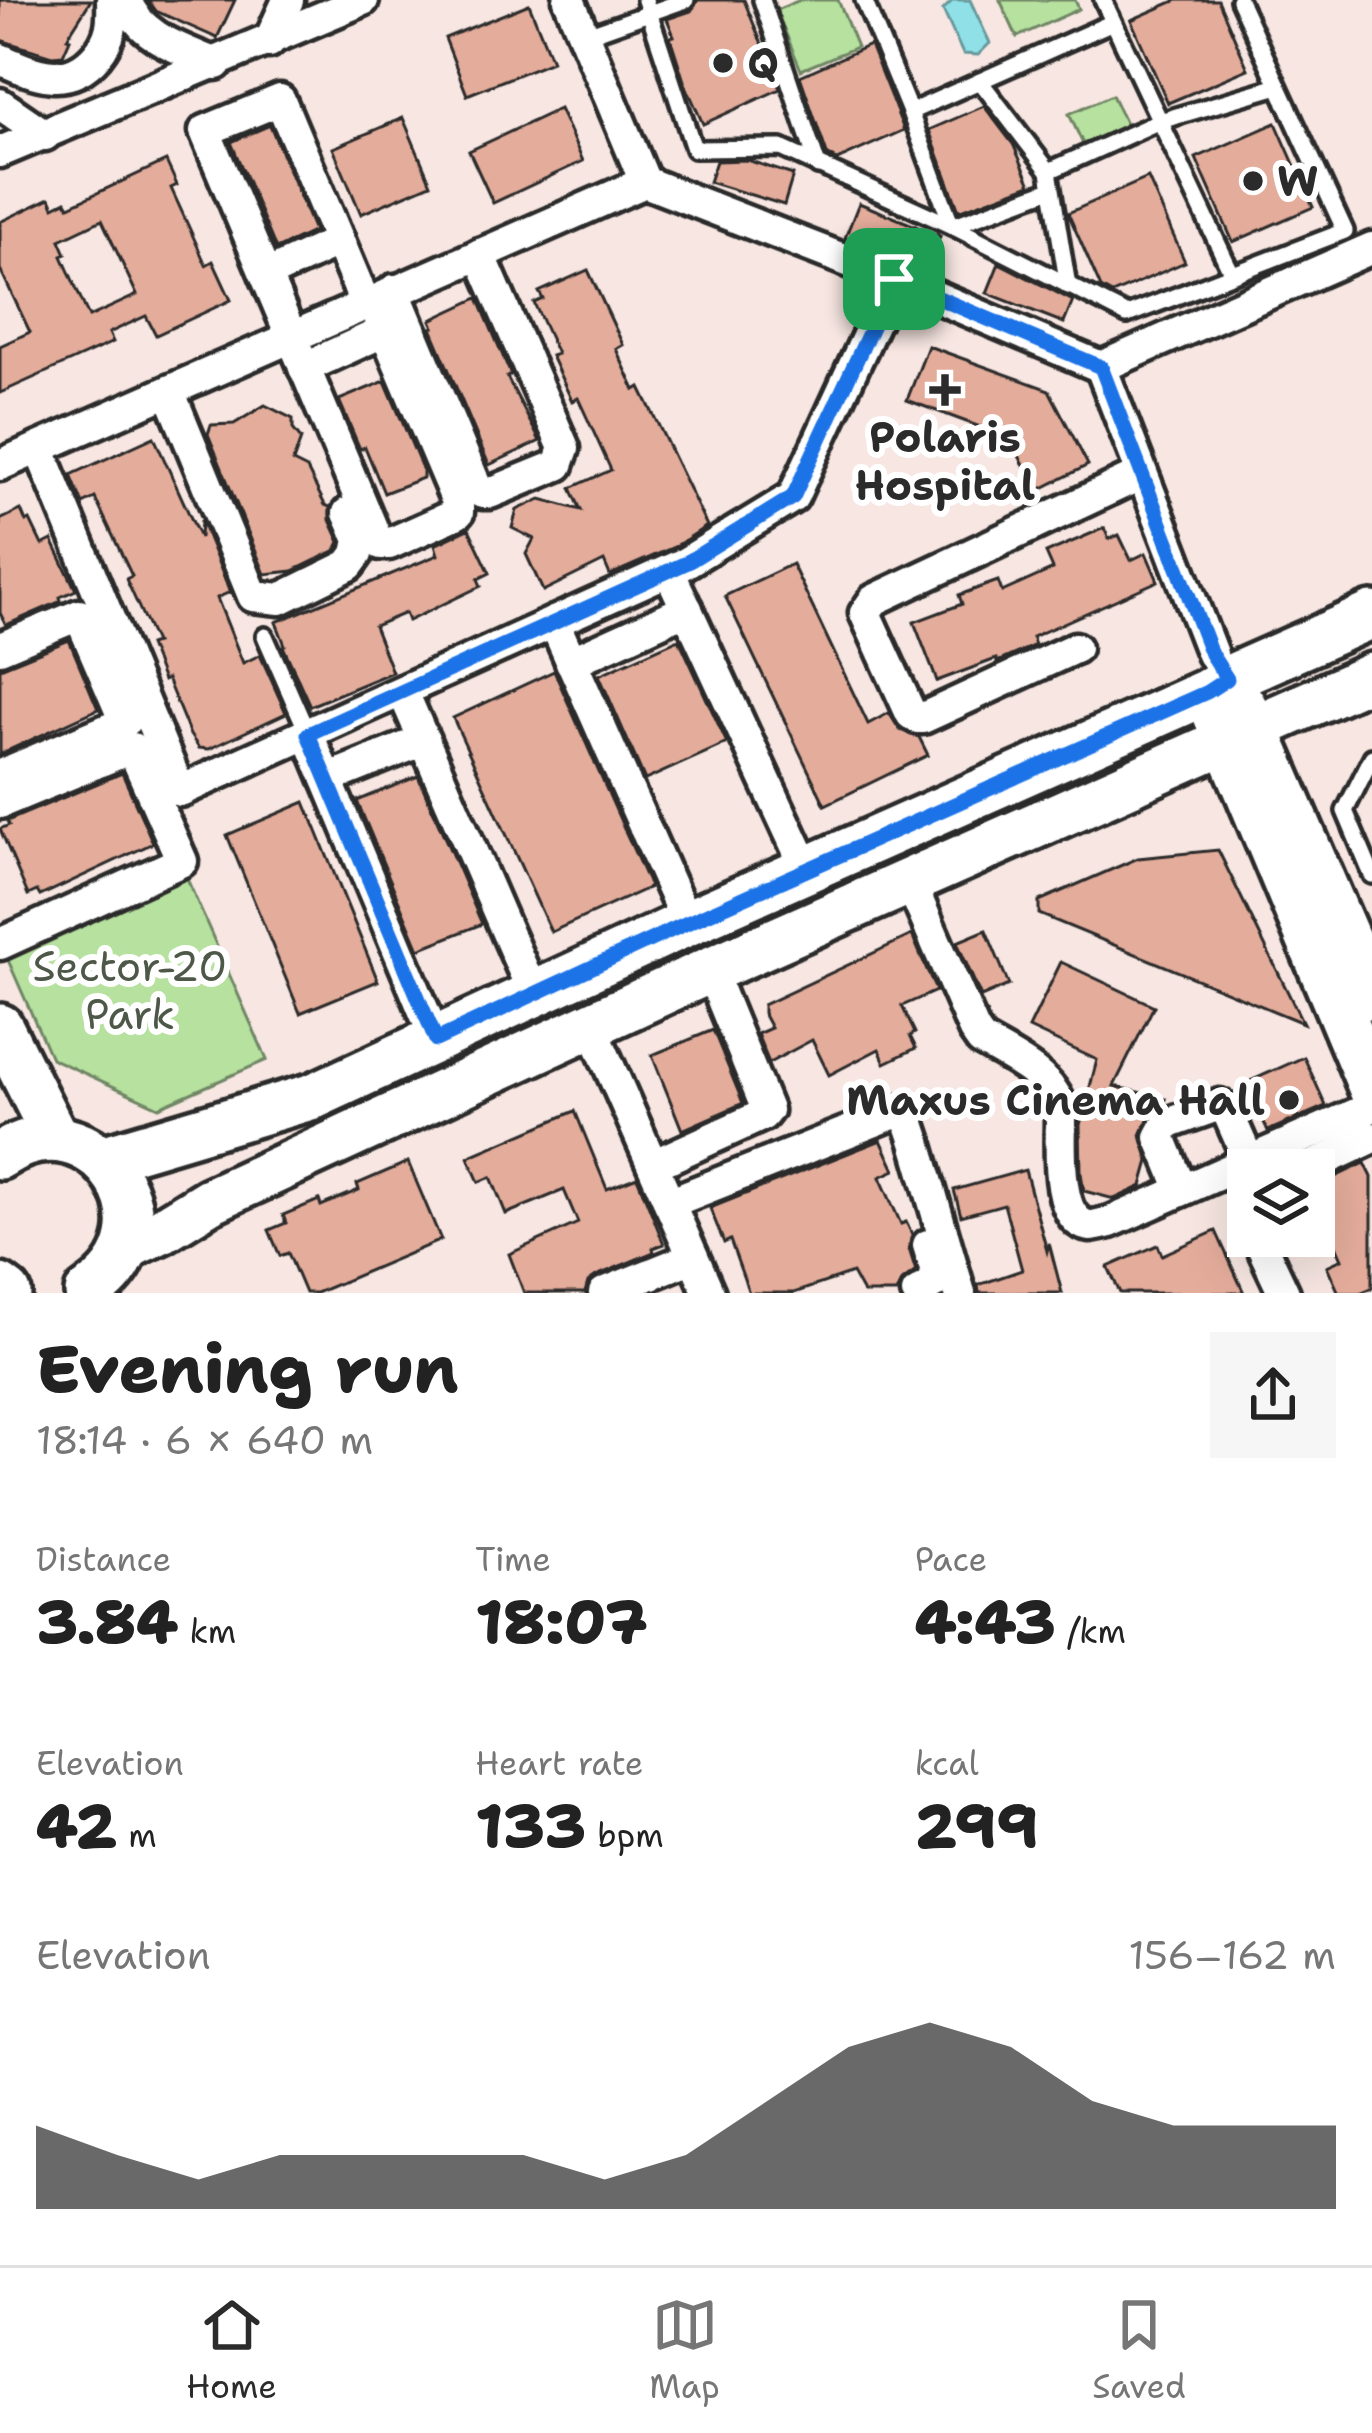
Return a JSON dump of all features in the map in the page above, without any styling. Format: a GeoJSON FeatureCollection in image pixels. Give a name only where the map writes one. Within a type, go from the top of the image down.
{"type":"FeatureCollection","features":[{"type":"Feature","properties":{"kind":"main road"},"geometry":{"type":"LineString","coordinates":[[102,1159],[314,1096],[807,870],[1215,675],[1372,615]]}},
{"type":"Feature","properties":{"kind":"main road"},"geometry":{"type":"LineString","coordinates":[[1215,675],[1372,1089]]}},
{"type":"Feature","properties":{"kind":"main road"},"geometry":{"type":"LineString","coordinates":[[128,1246],[209,1201],[710,970],[1372,676]]}},
{"type":"Feature","properties":{"kind":"main road"},"geometry":{"type":"LineString","coordinates":[[1241,735],[1372,996]]}},
{"type":"Feature","properties":{"kind":"main road"},"geometry":{"type":"LineString","coordinates":[[0,1027],[56,1139]]}},
{"type":"Feature","properties":{"kind":"main road"},"geometry":{"type":"LineString","coordinates":[[0,1156],[33,1141],[56,1139],[88,1149],[118,1176],[128,1198],[128,1246],[118,1267],[88,1293]]}},
{"type":"Feature","properties":{"kind":"main road"},"geometry":{"type":"LineString","coordinates":[[0,1287],[8,1293]]}},
{"type":"Feature","properties":{"kind":"street"},"geometry":{"type":"LineString","coordinates":[[0,59],[46,76],[72,76],[101,50],[112,29],[112,0]]}},
{"type":"Feature","properties":{"kind":"street"},"geometry":{"type":"LineString","coordinates":[[126,0],[138,23],[157,38],[216,64]]}},
{"type":"Feature","properties":{"kind":"street"},"geometry":{"type":"LineString","coordinates":[[268,41],[288,0]]}},
{"type":"Feature","properties":{"kind":"street"},"geometry":{"type":"LineString","coordinates":[[0,152],[363,0]]}},
{"type":"Feature","properties":{"kind":"street"},"geometry":{"type":"LineString","coordinates":[[569,0],[645,182]]}},
{"type":"Feature","properties":{"kind":"street"},"geometry":{"type":"LineString","coordinates":[[169,391],[246,585],[253,596],[280,599],[349,565],[360,540],[281,340],[266,275],[205,131],[280,100],[339,241],[377,298],[477,488],[490,494],[558,465],[564,448],[479,254]]}},
{"type":"Feature","properties":{"kind":"street"},"geometry":{"type":"LineString","coordinates":[[0,104],[46,135]]}},
{"type":"Feature","properties":{"kind":"street"},"geometry":{"type":"LineString","coordinates":[[0,465],[645,182],[894,279],[1101,367],[1215,675]]}},
{"type":"Feature","properties":{"kind":"street"},"geometry":{"type":"LineString","coordinates":[[266,275],[339,241]]}},
{"type":"Feature","properties":{"kind":"street"},"geometry":{"type":"LineString","coordinates":[[1101,367],[1372,248]]}},
{"type":"Feature","properties":{"kind":"street"},"geometry":{"type":"LineString","coordinates":[[39,448],[180,791],[686,563],[793,497],[894,279]]}},
{"type":"Feature","properties":{"kind":"street"},"geometry":{"type":"LineString","coordinates":[[281,340],[304,368],[381,544],[389,544],[458,513],[458,504],[385,331],[377,298]]}},
{"type":"Feature","properties":{"kind":"street"},"geometry":{"type":"LineString","coordinates":[[304,368],[385,331]]}},
{"type":"Feature","properties":{"kind":"street"},"geometry":{"type":"LineString","coordinates":[[1075,648],[920,718],[911,714],[865,613],[874,600],[1142,474]]}},
{"type":"Feature","properties":{"kind":"street"},"geometry":{"type":"LineString","coordinates":[[669,571],[807,870]]}},
{"type":"Feature","properties":{"kind":"street"},"geometry":{"type":"LineString","coordinates":[[572,662],[687,609]]}},
{"type":"Feature","properties":{"kind":"street"},"geometry":{"type":"LineString","coordinates":[[0,648],[79,615],[125,722],[0,775]]}},
{"type":"Feature","properties":{"kind":"street"},"geometry":{"type":"LineString","coordinates":[[554,622],[687,923]]}},
{"type":"Feature","properties":{"kind":"street"},"geometry":{"type":"LineString","coordinates":[[403,692],[534,995]]}},
{"type":"Feature","properties":{"kind":"street"},"geometry":{"type":"LineString","coordinates":[[308,734],[436,1040]]}},
{"type":"Feature","properties":{"kind":"street"},"geometry":{"type":"LineString","coordinates":[[327,779],[424,740]]}},
{"type":"Feature","properties":{"kind":"street"},"geometry":{"type":"LineString","coordinates":[[0,803],[132,748],[182,861],[0,944]]}},
{"type":"Feature","properties":{"kind":"street"},"geometry":{"type":"LineString","coordinates":[[910,882],[974,1030],[981,1040],[1048,1083],[1057,1096],[1061,1189],[1081,1222],[1088,1226],[1110,1222],[1227,1171]]}},
{"type":"Feature","properties":{"kind":"street"},"geometry":{"type":"LineString","coordinates":[[653,1165],[767,1110],[710,970]]}},
{"type":"Feature","properties":{"kind":"street"},"geometry":{"type":"LineString","coordinates":[[591,1025],[709,1293]]}},
{"type":"Feature","properties":{"kind":"street"},"geometry":{"type":"LineString","coordinates":[[1182,1190],[1160,1137],[1167,1124],[1220,1105],[1244,1149]]}},
{"type":"Feature","properties":{"kind":"street"},"geometry":{"type":"LineString","coordinates":[[1276,1149],[1372,1107]]}},
{"type":"Feature","properties":{"kind":"street"},"geometry":{"type":"LineString","coordinates":[[669,1203],[900,1111],[908,1118],[923,1215],[960,1293]]}},
{"type":"Feature","properties":{"kind":"street"},"geometry":{"type":"LineString","coordinates":[[1335,1155],[1372,1138]]}},
{"type":"Feature","properties":{"kind":"street"},"geometry":{"type":"LineString","coordinates":[[917,1293],[935,1280],[940,1255]]}},
{"type":"Feature","properties":{"kind":"street"},"geometry":{"type":"LineString","coordinates":[[604,1293],[694,1257]]}},
{"type":"Feature","properties":{"kind":"street"},"geometry":{"type":"LineString","coordinates":[[1267,1257],[1284,1293]]}},
{"type":"Feature","properties":{"kind":"lane"},"geometry":{"type":"LineString","coordinates":[[584,36],[647,7],[686,0]]}},
{"type":"Feature","properties":{"kind":"lane"},"geometry":{"type":"LineString","coordinates":[[762,0],[818,166]]}},
{"type":"Feature","properties":{"kind":"lane"},"geometry":{"type":"LineString","coordinates":[[864,0],[952,226]]}},
{"type":"Feature","properties":{"kind":"lane"},"geometry":{"type":"LineString","coordinates":[[1103,0],[1232,274]]}},
{"type":"Feature","properties":{"kind":"lane"},"geometry":{"type":"LineString","coordinates":[[647,7],[694,149],[781,148],[952,226],[1127,314],[1346,231],[1239,0]]}},
{"type":"Feature","properties":{"kind":"lane"},"geometry":{"type":"LineString","coordinates":[[910,112],[1113,22]]}},
{"type":"Feature","properties":{"kind":"lane"},"geometry":{"type":"LineString","coordinates":[[980,81],[1050,180],[1068,286]]}},
{"type":"Feature","properties":{"kind":"lane"},"geometry":{"type":"LineString","coordinates":[[952,226],[1160,121],[1278,86]]}},
{"type":"Feature","properties":{"kind":"lane"},"geometry":{"type":"LineString","coordinates":[[265,636],[308,734]]}},
{"type":"Feature","properties":{"kind":"lane"},"geometry":{"type":"LineString","coordinates":[[1372,758],[1345,811],[1372,875]]}},
{"type":"Feature","properties":{"kind":"green space"},"geometry":{"type":"Polygon","coordinates":[[[800,0],[838,0],[857,47],[801,70],[776,10],[800,0]]]}},
{"type":"Feature","properties":{"kind":"green space"},"geometry":{"type":"Polygon","coordinates":[[[1000,0],[1075,0],[1079,9],[1017,37],[1000,0]]]}},
{"type":"Feature","properties":{"kind":"green space"},"geometry":{"type":"Polygon","coordinates":[[[1112,95],[1133,139],[1089,157],[1069,114],[1112,95]]]}},
{"type":"Feature","properties":{"kind":"green space","name":"Sector-20 Park"},"geometry":{"type":"Polygon","coordinates":[[[181,865],[267,1060],[159,1107],[51,1058],[1,944],[181,865]]]}},
{"type":"Feature","properties":{"kind":"water"},"geometry":{"type":"Polygon","coordinates":[[[953,0],[970,0],[990,43],[978,55],[963,54],[943,10],[953,0]]]}},
{"type":"Feature","properties":{"kind":"building"},"geometry":{"type":"Polygon","coordinates":[[[0,0],[91,0],[67,38],[63,55],[52,56],[0,40],[0,0]]]}},
{"type":"Feature","properties":{"kind":"building"},"geometry":{"type":"Polygon","coordinates":[[[148,0],[235,0],[217,38],[156,11],[148,0]]]}},
{"type":"Feature","properties":{"kind":"building","name":"Q"},"geometry":{"type":"Polygon","coordinates":[[[698,0],[744,0],[780,89],[703,124],[684,81],[667,19],[691,11],[698,0]]]}},
{"type":"Feature","properties":{"kind":"building"},"geometry":{"type":"Polygon","coordinates":[[[1177,0],[1218,0],[1248,69],[1168,103],[1131,20],[1177,0]]]}},
{"type":"Feature","properties":{"kind":"building"},"geometry":{"type":"Polygon","coordinates":[[[529,4],[552,61],[467,95],[445,38],[529,4]]]}},
{"type":"Feature","properties":{"kind":"building"},"geometry":{"type":"Polygon","coordinates":[[[870,45],[904,130],[837,160],[827,154],[800,76],[870,45]]]}},
{"type":"Feature","properties":{"kind":"building"},"geometry":{"type":"Polygon","coordinates":[[[984,106],[1013,144],[1031,184],[959,211],[929,130],[984,106]]]}},
{"type":"Feature","properties":{"kind":"building"},"geometry":{"type":"Polygon","coordinates":[[[559,109],[583,161],[493,203],[469,151],[559,109]]]}},
{"type":"Feature","properties":{"kind":"building"},"geometry":{"type":"Polygon","coordinates":[[[403,118],[431,184],[361,214],[333,148],[403,118]]]}},
{"type":"Feature","properties":{"kind":"building","name":"W"},"geometry":{"type":"Polygon","coordinates":[[[1276,123],[1313,207],[1233,242],[1196,158],[1276,123]]]}},
{"type":"Feature","properties":{"kind":"building"},"geometry":{"type":"Polygon","coordinates":[[[270,125],[314,231],[276,249],[231,142],[270,125]]]}},
{"type":"Feature","properties":{"kind":"building"},"geometry":{"type":"Polygon","coordinates":[[[747,160],[793,175],[784,205],[709,182],[716,161],[747,160]]]}},
{"type":"Feature","properties":{"kind":"building"},"geometry":{"type":"Polygon","coordinates":[[[166,161],[177,185],[171,188],[206,265],[213,261],[231,300],[156,335],[146,316],[109,333],[113,342],[0,393],[0,346],[30,332],[0,269],[0,222],[50,198],[54,207],[66,201],[69,206],[166,161]],[[102,220],[60,240],[66,254],[62,256],[89,317],[137,295],[102,220]]]}},
{"type":"Feature","properties":{"kind":"building"},"geometry":{"type":"Polygon","coordinates":[[[1148,178],[1185,262],[1112,294],[1101,288],[1068,213],[1148,178]]]}},
{"type":"Feature","properties":{"kind":"building"},"geometry":{"type":"Polygon","coordinates":[[[859,203],[940,236],[926,270],[845,238],[859,203]]]}},
{"type":"Feature","properties":{"kind":"building"},"geometry":{"type":"Polygon","coordinates":[[[999,263],[1073,301],[1064,323],[987,293],[999,263]]]}},
{"type":"Feature","properties":{"kind":"building"},"geometry":{"type":"Polygon","coordinates":[[[588,270],[623,345],[616,349],[635,390],[640,387],[707,526],[676,546],[610,575],[604,561],[543,591],[526,554],[534,539],[512,528],[517,510],[541,499],[581,510],[571,488],[611,470],[578,398],[572,401],[551,356],[557,354],[534,303],[543,299],[539,292],[588,270]]]}},
{"type":"Feature","properties":{"kind":"building"},"geometry":{"type":"Polygon","coordinates":[[[478,298],[511,375],[507,377],[540,441],[489,465],[431,328],[431,320],[478,298]]]}},
{"type":"Feature","properties":{"kind":"building"},"geometry":{"type":"Polygon","coordinates":[[[928,346],[1049,390],[1088,465],[1037,491],[1010,438],[907,400],[928,346]]]}},
{"type":"Feature","properties":{"kind":"building"},"geometry":{"type":"Polygon","coordinates":[[[385,381],[423,478],[384,493],[339,400],[385,381]]]}},
{"type":"Feature","properties":{"kind":"building"},"geometry":{"type":"Polygon","coordinates":[[[265,405],[293,419],[293,429],[301,439],[293,462],[307,469],[330,507],[340,542],[336,550],[293,571],[265,574],[208,434],[211,425],[234,424],[265,405]]]}},
{"type":"Feature","properties":{"kind":"building"},"geometry":{"type":"Polygon","coordinates":[[[154,437],[200,538],[201,520],[230,592],[217,598],[243,663],[260,655],[286,713],[209,749],[199,748],[190,735],[167,679],[163,681],[149,645],[155,643],[126,579],[132,576],[95,498],[83,504],[71,475],[154,437]]]}},
{"type":"Feature","properties":{"kind":"building"},"geometry":{"type":"Polygon","coordinates":[[[21,510],[42,545],[52,540],[76,590],[6,625],[0,613],[0,520],[21,510]]]}},
{"type":"Feature","properties":{"kind":"building"},"geometry":{"type":"Polygon","coordinates":[[[1104,528],[1109,539],[1119,535],[1131,560],[1146,553],[1158,581],[1032,637],[1035,645],[937,681],[914,622],[962,604],[959,595],[998,581],[1002,592],[1053,569],[1046,553],[1104,528]]]}},
{"type":"Feature","properties":{"kind":"building"},"geometry":{"type":"Polygon","coordinates":[[[469,529],[490,573],[478,579],[481,586],[408,621],[405,613],[374,626],[392,672],[310,706],[276,622],[438,555],[435,545],[469,529]]]}},
{"type":"Feature","properties":{"kind":"building"},"geometry":{"type":"Polygon","coordinates":[[[792,564],[868,724],[889,713],[900,730],[919,737],[928,755],[825,805],[725,596],[792,564]]]}},
{"type":"Feature","properties":{"kind":"building"},"geometry":{"type":"Polygon","coordinates":[[[679,639],[727,743],[645,780],[599,675],[679,639]]]}},
{"type":"Feature","properties":{"kind":"building"},"geometry":{"type":"Polygon","coordinates":[[[69,640],[98,709],[0,754],[0,668],[69,640]]]}},
{"type":"Feature","properties":{"kind":"building"},"geometry":{"type":"Polygon","coordinates":[[[554,671],[650,887],[551,932],[453,718],[554,671]]]}},
{"type":"Feature","properties":{"kind":"building"},"geometry":{"type":"Polygon","coordinates":[[[122,773],[153,843],[40,896],[37,891],[28,895],[0,829],[9,825],[7,821],[122,773]]]}},
{"type":"Feature","properties":{"kind":"building"},"geometry":{"type":"Polygon","coordinates":[[[418,776],[482,924],[419,949],[357,801],[418,776]]]}},
{"type":"Feature","properties":{"kind":"building"},"geometry":{"type":"Polygon","coordinates":[[[305,802],[378,981],[300,1013],[227,835],[305,802]]]}},
{"type":"Feature","properties":{"kind":"building"},"geometry":{"type":"Polygon","coordinates":[[[1218,850],[1303,1023],[1039,914],[1039,901],[1138,858],[1218,850]]]}},
{"type":"Feature","properties":{"kind":"building"},"geometry":{"type":"Polygon","coordinates":[[[986,930],[1009,985],[981,997],[957,942],[986,930]]]}},
{"type":"Feature","properties":{"kind":"building"},"geometry":{"type":"Polygon","coordinates":[[[912,935],[936,991],[902,1006],[915,1033],[910,1036],[916,1048],[885,1063],[879,1049],[829,1075],[812,1040],[769,1063],[757,1034],[771,1028],[763,1005],[912,935]]]}},
{"type":"Feature","properties":{"kind":"building"},"geometry":{"type":"Polygon","coordinates":[[[1061,962],[1154,1006],[1114,1086],[1166,1099],[1150,1115],[1141,1135],[1149,1161],[1142,1186],[1114,1199],[1084,1191],[1081,1173],[1080,1125],[1097,1060],[1029,1028],[1061,962]]]}},
{"type":"Feature","properties":{"kind":"building"},"geometry":{"type":"Polygon","coordinates":[[[713,1030],[743,1103],[682,1130],[652,1055],[713,1030]]]}},
{"type":"Feature","properties":{"kind":"building","name":"Maxus Cinema Hall"},"geometry":{"type":"Polygon","coordinates":[[[1304,1057],[1326,1106],[1268,1131],[1246,1083],[1304,1057]]]}},
{"type":"Feature","properties":{"kind":"building"},"geometry":{"type":"Polygon","coordinates":[[[575,1111],[607,1189],[637,1177],[664,1244],[596,1276],[585,1293],[524,1293],[509,1254],[578,1223],[564,1190],[506,1214],[491,1177],[479,1182],[468,1157],[575,1111]]]}},
{"type":"Feature","properties":{"kind":"building"},"geometry":{"type":"Polygon","coordinates":[[[881,1140],[895,1170],[880,1177],[901,1224],[906,1222],[912,1234],[909,1249],[916,1271],[901,1282],[896,1293],[863,1293],[852,1273],[794,1293],[749,1293],[730,1240],[724,1243],[710,1208],[881,1140]]]}},
{"type":"Feature","properties":{"kind":"building"},"geometry":{"type":"Polygon","coordinates":[[[408,1162],[441,1240],[316,1293],[305,1293],[288,1253],[280,1256],[269,1230],[286,1223],[283,1215],[359,1190],[357,1184],[408,1162]]]}},
{"type":"Feature","properties":{"kind":"building"},"geometry":{"type":"Polygon","coordinates":[[[1365,1163],[1372,1177],[1372,1288],[1360,1293],[1339,1293],[1327,1266],[1342,1259],[1335,1243],[1335,1177],[1365,1163]]]}},
{"type":"Feature","properties":{"kind":"building"},"geometry":{"type":"Polygon","coordinates":[[[1025,1170],[1062,1293],[979,1293],[978,1285],[1022,1270],[1004,1204],[961,1216],[954,1190],[1025,1170]]]}},
{"type":"Feature","properties":{"kind":"building"},"geometry":{"type":"Polygon","coordinates":[[[1216,1231],[1244,1293],[1120,1293],[1108,1267],[1158,1245],[1162,1255],[1216,1231]]]}},
{"type":"Feature","properties":{"kind":"place","name":"Q"},"geometry":{"type":"Point","coordinates":[723,63]}},
{"type":"Feature","properties":{"kind":"place","name":"W"},"geometry":{"type":"Point","coordinates":[1253,181]}},
{"type":"Feature","properties":{"kind":"place","name":"Polaris Hospital"},"geometry":{"type":"Point","coordinates":[945,390]}},
{"type":"Feature","properties":{"kind":"place","name":"Maxus Cinema Hall"},"geometry":{"type":"Point","coordinates":[1289,1100]}},
{"type":"Feature","properties":{"kind":"route"},"geometry":{"type":"LineString","coordinates":[[894,279],[1101,367],[1211,654],[1227,679],[436,1040],[308,734],[686,563],[793,497],[894,279]]}}]}
